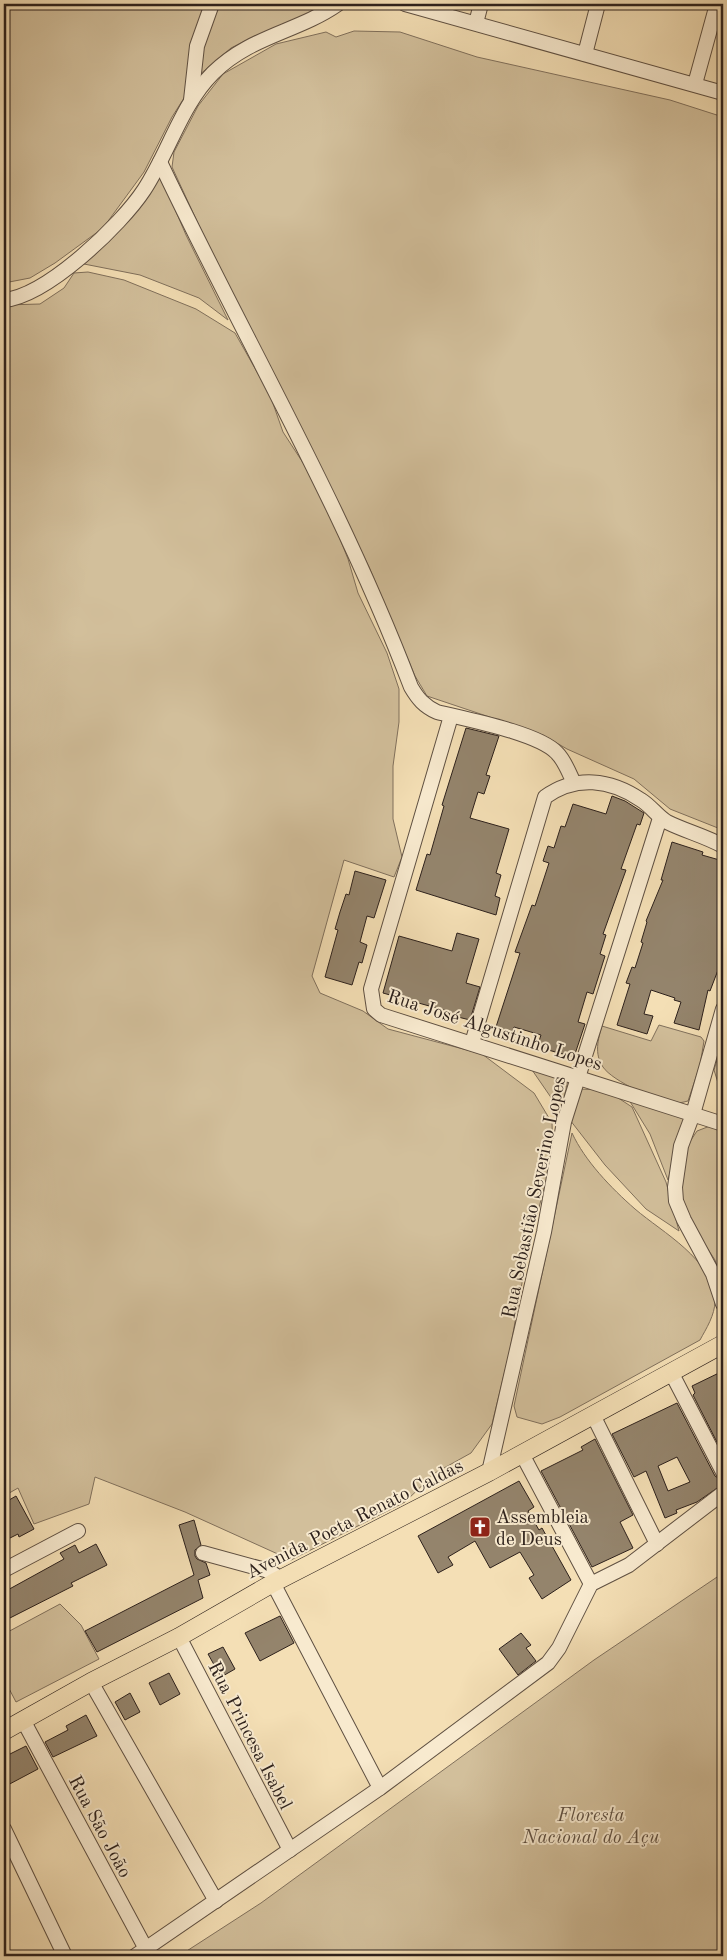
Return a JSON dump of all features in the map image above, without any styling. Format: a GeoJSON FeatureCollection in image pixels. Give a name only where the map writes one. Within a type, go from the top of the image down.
{"type":"FeatureCollection","features":[{"type":"Feature","properties":{"kind":"main road","name":"Avenida Poeta Renato Caldas"},"geometry":{"type":"LineString","coordinates":[[4,1731],[91,1682],[179,1637],[277,1581],[489,1472],[723,1344]]}},
{"type":"Feature","properties":{"kind":"street"},"geometry":{"type":"LineString","coordinates":[[191,101],[197,46],[212,4]]}},
{"type":"Feature","properties":{"kind":"street"},"geometry":{"type":"LineString","coordinates":[[4,300],[47,281],[95,246],[143,191],[191,101],[214,72],[252,44],[322,14],[338,4]]}},
{"type":"Feature","properties":{"kind":"street"},"geometry":{"type":"LineString","coordinates":[[405,4],[723,92]]}},
{"type":"Feature","properties":{"kind":"street"},"geometry":{"type":"LineString","coordinates":[[476,23],[481,4]]}},
{"type":"Feature","properties":{"kind":"street"},"geometry":{"type":"LineString","coordinates":[[585,54],[598,4]]}},
{"type":"Feature","properties":{"kind":"street"},"geometry":{"type":"LineString","coordinates":[[695,84],[717,4]]}},
{"type":"Feature","properties":{"kind":"street"},"geometry":{"type":"LineString","coordinates":[[160,162],[199,245],[300,437],[356,556],[411,687],[427,708],[519,734],[550,747],[564,762],[574,783]]}},
{"type":"Feature","properties":{"kind":"street","name":"Rua José Algustinho Lopes"},"geometry":{"type":"LineString","coordinates":[[451,716],[371,988],[371,1000],[374,1009],[381,1015],[723,1124]]}},
{"type":"Feature","properties":{"kind":"street"},"geometry":{"type":"LineString","coordinates":[[472,1043],[545,797],[563,785],[574,783],[599,783],[621,788],[642,800],[660,818],[723,846]]}},
{"type":"Feature","properties":{"kind":"street","name":"Rua Sebastião Severino Lopes"},"geometry":{"type":"LineString","coordinates":[[489,1472],[544,1232],[564,1122],[660,818]]}},
{"type":"Feature","properties":{"kind":"street"},"geometry":{"type":"LineString","coordinates":[[723,1009],[693,1114],[681,1146],[675,1179],[676,1200],[684,1220],[713,1274],[723,1304]]}},
{"type":"Feature","properties":{"kind":"street"},"geometry":{"type":"LineString","coordinates":[[671,1372],[723,1472]]}},
{"type":"Feature","properties":{"kind":"street"},"geometry":{"type":"LineString","coordinates":[[593,1415],[657,1544]]}},
{"type":"Feature","properties":{"kind":"street"},"geometry":{"type":"LineString","coordinates":[[522,1454],[591,1584]]}},
{"type":"Feature","properties":{"kind":"street"},"geometry":{"type":"LineString","coordinates":[[141,1953],[380,1788],[548,1663],[559,1648],[591,1584],[629,1565],[723,1493]]}},
{"type":"Feature","properties":{"kind":"street"},"geometry":{"type":"LineString","coordinates":[[4,1570],[78,1531]]}},
{"type":"Feature","properties":{"kind":"street"},"geometry":{"type":"LineString","coordinates":[[204,1553],[269,1572],[277,1581],[380,1788]]}},
{"type":"Feature","properties":{"kind":"street","name":"Rua Princesa Isabel"},"geometry":{"type":"LineString","coordinates":[[179,1637],[290,1850]]}},
{"type":"Feature","properties":{"kind":"street"},"geometry":{"type":"LineString","coordinates":[[91,1682],[216,1901]]}},
{"type":"Feature","properties":{"kind":"street","name":"Rua São João"},"geometry":{"type":"LineString","coordinates":[[23,1720],[141,1953]]}},
{"type":"Feature","properties":{"kind":"street"},"geometry":{"type":"LineString","coordinates":[[4,1829],[65,1956]]}},
{"type":"Feature","properties":{"kind":"green space"},"geometry":{"type":"Polygon","coordinates":[[[4,4],[309,4],[317,13],[255,36],[231,48],[198,76],[172,117],[144,172],[103,228],[55,263],[30,278],[4,283],[4,4]]]}},
{"type":"Feature","properties":{"kind":"green space"},"geometry":{"type":"Polygon","coordinates":[[[354,31],[400,32],[477,57],[670,100],[723,117],[723,830],[670,809],[634,779],[567,749],[543,735],[427,696],[415,676],[369,567],[230,293],[172,167],[174,152],[198,106],[223,74],[276,44],[326,32],[336,37],[354,31]]]}},
{"type":"Feature","properties":{"kind":"green space"},"geometry":{"type":"Polygon","coordinates":[[[159,172],[186,235],[228,320],[199,298],[140,275],[84,264],[115,234],[159,172]]]}},
{"type":"Feature","properties":{"kind":"green space"},"geometry":{"type":"Polygon","coordinates":[[[88,272],[124,280],[196,309],[235,333],[270,395],[283,432],[320,489],[348,559],[358,593],[387,653],[399,689],[399,722],[393,766],[393,819],[402,857],[394,877],[344,860],[312,976],[320,993],[363,1011],[388,1029],[482,1054],[534,1093],[552,1123],[553,1156],[529,1244],[510,1350],[492,1424],[471,1453],[435,1473],[405,1502],[291,1560],[185,1512],[95,1477],[89,1504],[34,1524],[18,1488],[4,1496],[4,305],[40,304],[64,288],[74,273],[88,272]]]}},
{"type":"Feature","properties":{"kind":"green space"},"geometry":{"type":"Polygon","coordinates":[[[659,1025],[701,1037],[704,1041],[700,1065],[688,1101],[669,1102],[626,1085],[608,1073],[598,1057],[599,1036],[602,1026],[651,1041],[659,1025]]]}},
{"type":"Feature","properties":{"kind":"green space"},"geometry":{"type":"Polygon","coordinates":[[[723,1040],[723,1099],[714,1070],[723,1040]]]}},
{"type":"Feature","properties":{"kind":"green space"},"geometry":{"type":"Polygon","coordinates":[[[530,1067],[568,1080],[561,1112],[530,1067]]]}},
{"type":"Feature","properties":{"kind":"green space"},"geometry":{"type":"Polygon","coordinates":[[[578,1089],[606,1090],[632,1107],[666,1182],[679,1231],[646,1209],[605,1165],[570,1120],[578,1089]]]}},
{"type":"Feature","properties":{"kind":"green space"},"geometry":{"type":"Polygon","coordinates":[[[629,1100],[685,1115],[668,1180],[650,1134],[629,1100]]]}},
{"type":"Feature","properties":{"kind":"green space"},"geometry":{"type":"Polygon","coordinates":[[[710,1126],[723,1132],[723,1285],[715,1260],[692,1225],[680,1196],[687,1146],[697,1131],[710,1126]]]}},
{"type":"Feature","properties":{"kind":"green space"},"geometry":{"type":"Polygon","coordinates":[[[572,1133],[591,1164],[608,1183],[635,1209],[685,1248],[706,1272],[712,1286],[715,1306],[710,1322],[700,1340],[560,1417],[542,1424],[517,1417],[514,1406],[572,1133]]]}},
{"type":"Feature","properties":{"kind":"green space","name":"Floresta Nacional do Açu"},"geometry":{"type":"Polygon","coordinates":[[[723,1573],[723,1956],[179,1956],[261,1903],[594,1660],[723,1573]]]}},
{"type":"Feature","properties":{"kind":"green space"},"geometry":{"type":"Polygon","coordinates":[[[60,1604],[81,1625],[99,1659],[16,1702],[4,1679],[4,1634],[60,1604]]]}},
{"type":"Feature","properties":{"kind":"building"},"geometry":{"type":"Polygon","coordinates":[[[466,728],[499,736],[486,775],[490,776],[484,794],[478,792],[470,818],[509,829],[496,873],[501,875],[495,896],[500,898],[496,915],[416,890],[427,854],[430,855],[444,806],[442,805],[466,728]]]}},
{"type":"Feature","properties":{"kind":"building"},"geometry":{"type":"Polygon","coordinates":[[[612,796],[625,801],[644,813],[640,825],[637,824],[621,869],[626,870],[603,934],[606,935],[600,954],[605,956],[593,994],[587,992],[578,1022],[585,1024],[574,1057],[537,1047],[541,1035],[514,1027],[511,1035],[495,1030],[520,953],[515,952],[532,905],[535,906],[549,863],[543,861],[548,846],[554,848],[561,826],[565,827],[573,804],[606,814],[612,796]]]}},
{"type":"Feature","properties":{"kind":"building"},"geometry":{"type":"Polygon","coordinates":[[[672,842],[703,852],[702,855],[723,861],[723,940],[720,951],[723,952],[723,957],[710,991],[708,990],[699,1030],[674,1023],[681,1002],[651,990],[644,1014],[653,1016],[647,1034],[617,1025],[630,984],[626,983],[632,967],[635,968],[643,943],[641,942],[646,921],[663,880],[661,880],[672,842]]]}},
{"type":"Feature","properties":{"kind":"building"},"geometry":{"type":"Polygon","coordinates":[[[355,871],[386,880],[374,918],[367,916],[360,942],[367,945],[362,963],[359,962],[352,985],[325,977],[338,930],[335,929],[346,894],[349,895],[355,871]]]}},
{"type":"Feature","properties":{"kind":"building"},"geometry":{"type":"Polygon","coordinates":[[[457,933],[479,939],[466,983],[480,987],[470,1020],[446,1014],[447,1011],[383,993],[399,936],[452,951],[457,933]]]}},
{"type":"Feature","properties":{"kind":"building"},"geometry":{"type":"Polygon","coordinates":[[[723,1371],[723,1454],[693,1395],[695,1393],[692,1386],[723,1371]]]}},
{"type":"Feature","properties":{"kind":"building"},"geometry":{"type":"Polygon","coordinates":[[[677,1403],[715,1476],[723,1481],[723,1484],[697,1502],[676,1510],[677,1513],[665,1518],[646,1471],[634,1477],[612,1434],[677,1403]],[[677,1457],[658,1466],[668,1491],[690,1482],[677,1457]]]}},
{"type":"Feature","properties":{"kind":"building"},"geometry":{"type":"Polygon","coordinates":[[[595,1439],[633,1515],[620,1522],[633,1548],[592,1567],[541,1471],[583,1450],[581,1447],[595,1439]]]}},
{"type":"Feature","properties":{"kind":"building"},"geometry":{"type":"Polygon","coordinates":[[[519,1481],[534,1507],[528,1511],[539,1530],[542,1528],[571,1580],[542,1599],[529,1578],[534,1575],[520,1552],[490,1568],[475,1541],[448,1557],[453,1565],[438,1573],[418,1536],[519,1481]]]}},
{"type":"Feature","properties":{"kind":"building"},"geometry":{"type":"Polygon","coordinates":[[[16,1496],[34,1529],[19,1537],[18,1534],[4,1541],[4,1503],[16,1496]]]}},
{"type":"Feature","properties":{"kind":"building"},"geometry":{"type":"Polygon","coordinates":[[[194,1520],[201,1545],[195,1550],[195,1556],[206,1563],[210,1575],[198,1580],[203,1598],[97,1652],[85,1631],[194,1575],[179,1525],[194,1520]]]}},
{"type":"Feature","properties":{"kind":"building"},"geometry":{"type":"Polygon","coordinates":[[[96,1544],[107,1565],[71,1583],[73,1586],[4,1621],[4,1592],[64,1559],[60,1553],[75,1545],[79,1553],[96,1544]]]}},
{"type":"Feature","properties":{"kind":"building"},"geometry":{"type":"Polygon","coordinates":[[[280,1616],[294,1643],[260,1661],[245,1633],[280,1616]]]}},
{"type":"Feature","properties":{"kind":"building"},"geometry":{"type":"Polygon","coordinates":[[[521,1633],[531,1645],[526,1648],[536,1661],[518,1675],[499,1649],[521,1633]]]}},
{"type":"Feature","properties":{"kind":"building"},"geometry":{"type":"Polygon","coordinates":[[[223,1647],[235,1669],[221,1677],[208,1654],[223,1647]]]}},
{"type":"Feature","properties":{"kind":"building"},"geometry":{"type":"Polygon","coordinates":[[[169,1673],[180,1694],[160,1705],[149,1683],[169,1673]]]}},
{"type":"Feature","properties":{"kind":"building"},"geometry":{"type":"Polygon","coordinates":[[[130,1693],[140,1712],[125,1720],[115,1702],[130,1693]]]}},
{"type":"Feature","properties":{"kind":"building"},"geometry":{"type":"Polygon","coordinates":[[[86,1715],[97,1736],[53,1757],[45,1742],[68,1730],[66,1726],[86,1715]]]}},
{"type":"Feature","properties":{"kind":"building"},"geometry":{"type":"Polygon","coordinates":[[[26,1746],[38,1769],[4,1787],[4,1757],[26,1746]]]}},
{"type":"Feature","properties":{"kind":"place","name":"Assembleia de Deus"},"geometry":{"type":"Point","coordinates":[480,1527]}}]}
